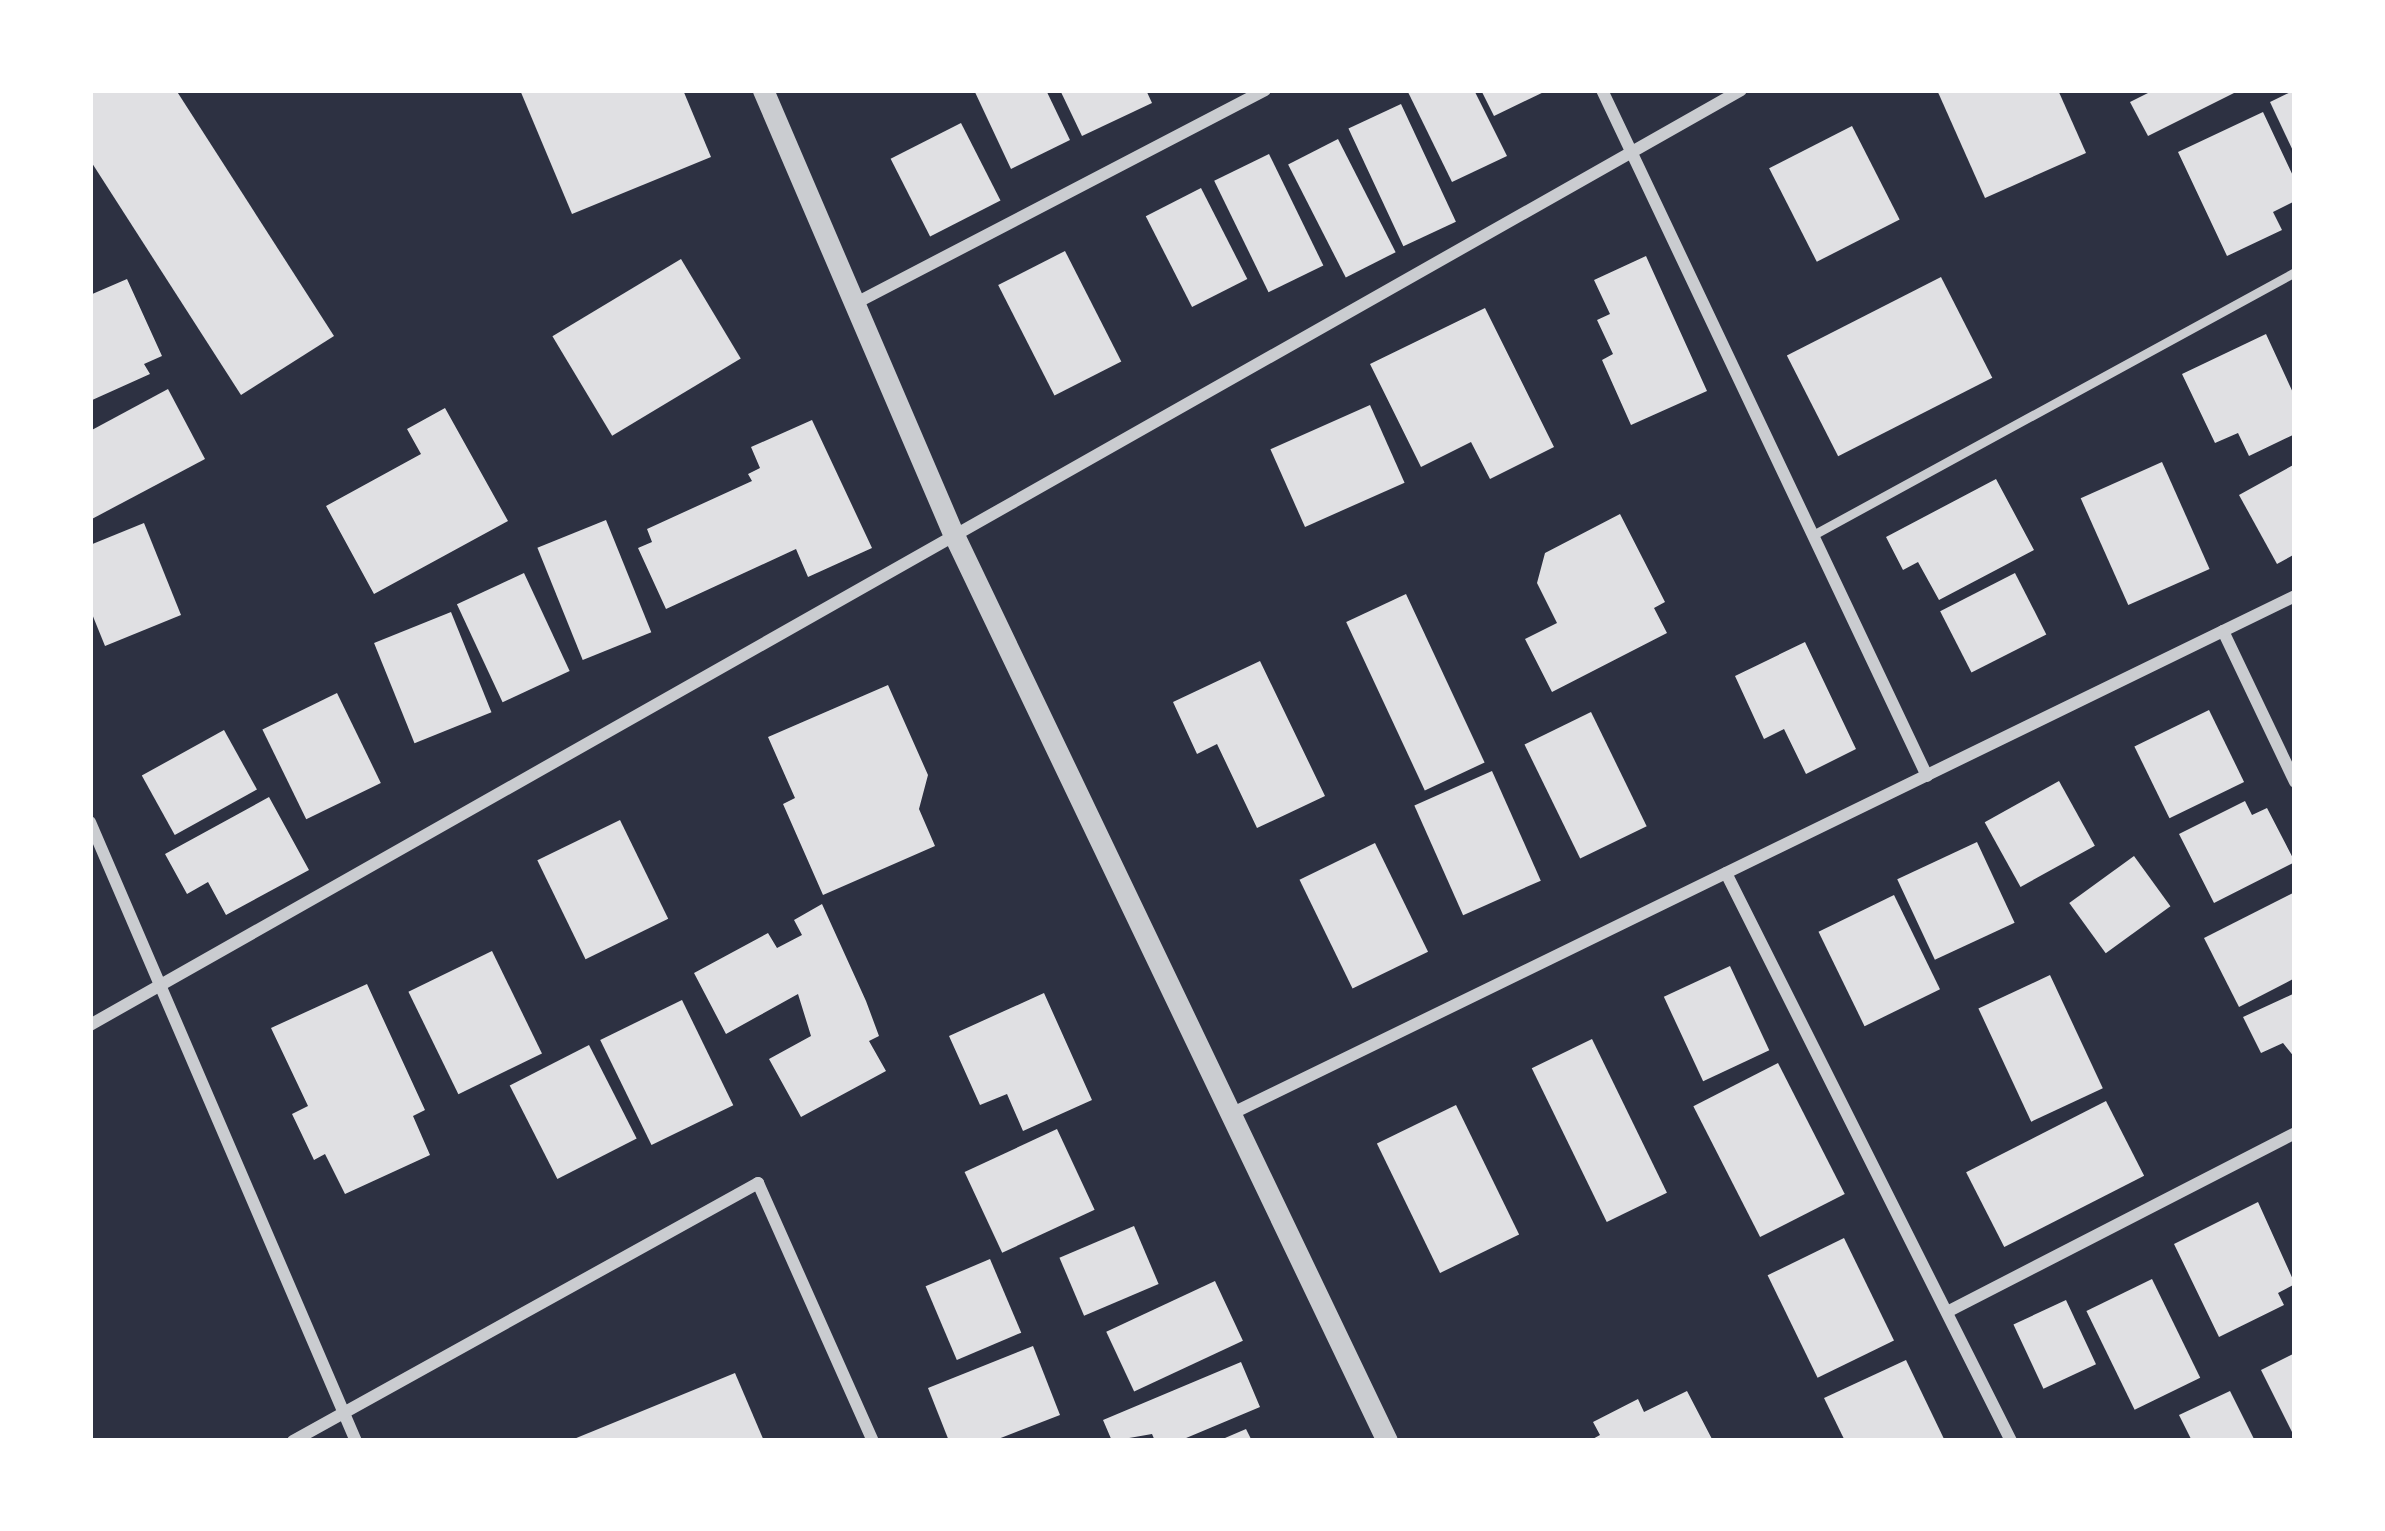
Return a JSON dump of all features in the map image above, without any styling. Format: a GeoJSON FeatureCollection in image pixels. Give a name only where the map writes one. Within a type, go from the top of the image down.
{"type":"FeatureCollection","features":[{"type":"Feature","properties":{"kind":"street"},"geometry":{"type":"LineString","coordinates":[[763,90],[953,533],[1387,1441]]}},
{"type":"Feature","properties":{"kind":"street"},"geometry":{"type":"LineString","coordinates":[[856,303],[1265,90]]}},
{"type":"Feature","properties":{"kind":"street"},"geometry":{"type":"LineString","coordinates":[[1602,90],[1927,776]]}},
{"type":"Feature","properties":{"kind":"street"},"geometry":{"type":"LineString","coordinates":[[90,1025],[1741,90]]}},
{"type":"Feature","properties":{"kind":"street"},"geometry":{"type":"LineString","coordinates":[[1234,1113],[2295,596]]}},
{"type":"Feature","properties":{"kind":"street"},"geometry":{"type":"LineString","coordinates":[[2222,631],[2295,782]]}},
{"type":"Feature","properties":{"kind":"street"},"geometry":{"type":"LineString","coordinates":[[90,822],[356,1441]]}},
{"type":"Feature","properties":{"kind":"street"},"geometry":{"type":"LineString","coordinates":[[1726,873],[2011,1441]]}},
{"type":"Feature","properties":{"kind":"street"},"geometry":{"type":"LineString","coordinates":[[1947,1312],[2295,1133]]}},
{"type":"Feature","properties":{"kind":"street"},"geometry":{"type":"LineString","coordinates":[[293,1441],[758,1184],[873,1441]]}},
{"type":"Feature","properties":{"kind":"lane"},"geometry":{"type":"LineString","coordinates":[[1813,535],[2295,272]]}},
{"type":"Feature","properties":{"kind":"building"},"geometry":{"type":"Polygon","coordinates":[[[90,90],[176,90],[334,336],[241,395],[90,160],[90,90]]]}},
{"type":"Feature","properties":{"kind":"building"},"geometry":{"type":"Polygon","coordinates":[[[520,90],[683,90],[711,157],[572,214],[520,90]]]}},
{"type":"Feature","properties":{"kind":"building"},"geometry":{"type":"Polygon","coordinates":[[[974,90],[1046,90],[1070,140],[1011,169],[974,90]]]}},
{"type":"Feature","properties":{"kind":"building"},"geometry":{"type":"Polygon","coordinates":[[[1060,90],[1146,90],[1152,103],[1082,136],[1060,90]]]}},
{"type":"Feature","properties":{"kind":"building"},"geometry":{"type":"Polygon","coordinates":[[[1407,90],[1474,90],[1507,156],[1452,182],[1407,90]]]}},
{"type":"Feature","properties":{"kind":"building"},"geometry":{"type":"Polygon","coordinates":[[[1481,90],[1548,90],[1494,116],[1481,90]]]}},
{"type":"Feature","properties":{"kind":"building"},"geometry":{"type":"Polygon","coordinates":[[[1937,90],[2058,90],[2086,153],[1985,198],[1937,90]]]}},
{"type":"Feature","properties":{"kind":"building"},"geometry":{"type":"Polygon","coordinates":[[[2154,90],[2240,90],[2148,136],[2130,102],[2154,90]]]}},
{"type":"Feature","properties":{"kind":"building"},"geometry":{"type":"Polygon","coordinates":[[[2295,90],[2295,155],[2270,102],[2295,90]]]}},
{"type":"Feature","properties":{"kind":"building"},"geometry":{"type":"Polygon","coordinates":[[[1401,104],[1456,222],[1403,246],[1348,129],[1401,104]]]}},
{"type":"Feature","properties":{"kind":"building"},"geometry":{"type":"Polygon","coordinates":[[[2263,112],[2295,180],[2295,201],[2273,212],[2282,230],[2227,256],[2178,152],[2263,112]]]}},
{"type":"Feature","properties":{"kind":"building"},"geometry":{"type":"Polygon","coordinates":[[[961,123],[1000,201],[930,236],[891,159],[961,123]]]}},
{"type":"Feature","properties":{"kind":"building"},"geometry":{"type":"Polygon","coordinates":[[[1852,126],[1900,220],[1817,262],[1769,168],[1852,126]]]}},
{"type":"Feature","properties":{"kind":"building"},"geometry":{"type":"Polygon","coordinates":[[[1338,139],[1396,252],[1346,278],[1288,164],[1338,139]]]}},
{"type":"Feature","properties":{"kind":"building"},"geometry":{"type":"Polygon","coordinates":[[[1269,154],[1323,265],[1269,292],[1214,181],[1269,154]]]}},
{"type":"Feature","properties":{"kind":"building"},"geometry":{"type":"Polygon","coordinates":[[[1201,188],[1247,279],[1192,307],[1146,216],[1201,188]]]}},
{"type":"Feature","properties":{"kind":"building"},"geometry":{"type":"Polygon","coordinates":[[[1065,251],[1121,361],[1054,396],[998,285],[1065,251]]]}},
{"type":"Feature","properties":{"kind":"building"},"geometry":{"type":"Polygon","coordinates":[[[1646,256],[1707,391],[1631,425],[1602,360],[1613,354],[1597,320],[1610,314],[1594,280],[1646,256]]]}},
{"type":"Feature","properties":{"kind":"building"},"geometry":{"type":"Polygon","coordinates":[[[681,259],[741,358],[612,436],[552,336],[681,259]]]}},
{"type":"Feature","properties":{"kind":"building"},"geometry":{"type":"Polygon","coordinates":[[[1941,277],[1992,378],[1838,456],[1787,356],[1941,277]]]}},
{"type":"Feature","properties":{"kind":"building"},"geometry":{"type":"Polygon","coordinates":[[[127,279],[162,356],[144,364],[150,374],[90,401],[90,295],[127,279]]]}},
{"type":"Feature","properties":{"kind":"building"},"geometry":{"type":"Polygon","coordinates":[[[1485,308],[1554,447],[1490,479],[1471,442],[1421,467],[1370,364],[1485,308]]]}},
{"type":"Feature","properties":{"kind":"building"},"geometry":{"type":"Polygon","coordinates":[[[2266,334],[2295,397],[2295,434],[2249,456],[2238,433],[2215,443],[2182,374],[2266,334]]]}},
{"type":"Feature","properties":{"kind":"building"},"geometry":{"type":"Polygon","coordinates":[[[168,389],[205,459],[90,520],[90,431],[168,389]]]}},
{"type":"Feature","properties":{"kind":"building"},"geometry":{"type":"Polygon","coordinates":[[[1370,405],[1405,483],[1305,527],[1270,449],[1370,405]]]}},
{"type":"Feature","properties":{"kind":"building"},"geometry":{"type":"Polygon","coordinates":[[[445,408],[508,521],[374,594],[326,506],[421,454],[407,429],[445,408]]]}},
{"type":"Feature","properties":{"kind":"building"},"geometry":{"type":"Polygon","coordinates":[[[812,420],[872,548],[808,577],[796,549],[666,609],[638,548],[652,542],[647,529],[752,481],[748,474],[760,468],[751,447],[812,420]]]}},
{"type":"Feature","properties":{"kind":"building"},"geometry":{"type":"Polygon","coordinates":[[[2162,462],[2210,569],[2128,605],[2081,498],[2162,462]]]}},
{"type":"Feature","properties":{"kind":"building"},"geometry":{"type":"Polygon","coordinates":[[[2295,464],[2295,554],[2277,564],[2239,495],[2295,464]]]}},
{"type":"Feature","properties":{"kind":"building"},"geometry":{"type":"Polygon","coordinates":[[[1996,479],[2034,550],[1939,600],[1918,562],[1903,570],[1886,537],[1996,479]]]}},
{"type":"Feature","properties":{"kind":"building"},"geometry":{"type":"Polygon","coordinates":[[[1620,514],[1665,602],[1654,608],[1667,633],[1552,692],[1525,639],[1557,623],[1537,583],[1545,553],[1620,514]]]}},
{"type":"Feature","properties":{"kind":"building"},"geometry":{"type":"Polygon","coordinates":[[[606,520],[651,632],[583,660],[537,548],[606,520]]]}},
{"type":"Feature","properties":{"kind":"building"},"geometry":{"type":"Polygon","coordinates":[[[144,523],[181,615],[105,646],[90,609],[90,545],[144,523]]]}},
{"type":"Feature","properties":{"kind":"building"},"geometry":{"type":"Polygon","coordinates":[[[524,573],[570,671],[503,702],[457,604],[524,573]]]}},
{"type":"Feature","properties":{"kind":"building"},"geometry":{"type":"Polygon","coordinates":[[[2015,573],[2046,634],[1971,673],[1940,611],[2015,573]]]}},
{"type":"Feature","properties":{"kind":"building"},"geometry":{"type":"Polygon","coordinates":[[[1406,594],[1485,763],[1425,790],[1346,622],[1406,594]]]}},
{"type":"Feature","properties":{"kind":"building"},"geometry":{"type":"Polygon","coordinates":[[[451,612],[491,712],[415,743],[374,643],[451,612]]]}},
{"type":"Feature","properties":{"kind":"building"},"geometry":{"type":"Polygon","coordinates":[[[1805,642],[1856,749],[1806,774],[1784,729],[1764,739],[1735,676],[1805,642]]]}},
{"type":"Feature","properties":{"kind":"building"},"geometry":{"type":"Polygon","coordinates":[[[1260,661],[1325,796],[1257,828],[1217,744],[1197,754],[1173,702],[1260,661]]]}},
{"type":"Feature","properties":{"kind":"building"},"geometry":{"type":"Polygon","coordinates":[[[888,685],[928,775],[919,809],[935,846],[823,895],[783,804],[795,798],[768,737],[888,685]]]}},
{"type":"Feature","properties":{"kind":"building"},"geometry":{"type":"Polygon","coordinates":[[[337,693],[381,783],[306,819],[262,729],[337,693]]]}},
{"type":"Feature","properties":{"kind":"building"},"geometry":{"type":"Polygon","coordinates":[[[2209,710],[2244,782],[2169,818],[2134,746],[2209,710]]]}},
{"type":"Feature","properties":{"kind":"building"},"geometry":{"type":"Polygon","coordinates":[[[1591,712],[1647,826],[1580,859],[1524,744],[1591,712]]]}},
{"type":"Feature","properties":{"kind":"building"},"geometry":{"type":"Polygon","coordinates":[[[224,730],[257,789],[175,835],[142,776],[224,730]]]}},
{"type":"Feature","properties":{"kind":"building"},"geometry":{"type":"Polygon","coordinates":[[[1492,771],[1541,881],[1463,915],[1414,806],[1492,771]]]}},
{"type":"Feature","properties":{"kind":"building"},"geometry":{"type":"Polygon","coordinates":[[[2059,781],[2095,846],[2021,887],[1985,822],[2059,781]]]}},
{"type":"Feature","properties":{"kind":"building"},"geometry":{"type":"Polygon","coordinates":[[[269,797],[309,870],[226,915],[208,882],[187,894],[165,854],[269,797]]]}},
{"type":"Feature","properties":{"kind":"building"},"geometry":{"type":"Polygon","coordinates":[[[2245,801],[2252,815],[2267,808],[2295,862],[2214,903],[2179,834],[2245,801]]]}},
{"type":"Feature","properties":{"kind":"building"},"geometry":{"type":"Polygon","coordinates":[[[620,820],[668,919],[586,959],[537,860],[620,820]]]}},
{"type":"Feature","properties":{"kind":"building"},"geometry":{"type":"Polygon","coordinates":[[[1977,842],[2015,923],[1935,960],[1897,879],[1977,842]]]}},
{"type":"Feature","properties":{"kind":"building"},"geometry":{"type":"Polygon","coordinates":[[[1375,843],[1428,952],[1353,989],[1300,880],[1375,843]]]}},
{"type":"Feature","properties":{"kind":"building"},"geometry":{"type":"Polygon","coordinates":[[[2134,856],[2170,906],[2106,953],[2069,903],[2134,856]]]}},
{"type":"Feature","properties":{"kind":"building"},"geometry":{"type":"Polygon","coordinates":[[[2295,892],[2295,978],[2239,1007],[2204,938],[2295,892]]]}},
{"type":"Feature","properties":{"kind":"building"},"geometry":{"type":"Polygon","coordinates":[[[1894,895],[1940,989],[1865,1026],[1819,932],[1894,895]]]}},
{"type":"Feature","properties":{"kind":"building"},"geometry":{"type":"Polygon","coordinates":[[[822,904],[866,1001],[879,1036],[869,1041],[886,1071],[801,1117],[769,1059],[811,1036],[798,994],[726,1034],[694,973],[768,933],[777,948],[802,935],[794,920],[822,904]]]}},
{"type":"Feature","properties":{"kind":"building"},"geometry":{"type":"Polygon","coordinates":[[[492,951],[542,1053],[458,1094],[408,992],[492,951]]]}},
{"type":"Feature","properties":{"kind":"building"},"geometry":{"type":"Polygon","coordinates":[[[1730,966],[1769,1050],[1703,1081],[1664,997],[1730,966]]]}},
{"type":"Feature","properties":{"kind":"building"},"geometry":{"type":"Polygon","coordinates":[[[2050,975],[2103,1088],[2031,1122],[1978,1008],[2050,975]]]}},
{"type":"Feature","properties":{"kind":"building"},"geometry":{"type":"Polygon","coordinates":[[[367,984],[425,1110],[413,1116],[430,1155],[345,1194],[325,1154],[314,1160],[292,1114],[308,1106],[271,1028],[367,984]]]}},
{"type":"Feature","properties":{"kind":"building"},"geometry":{"type":"Polygon","coordinates":[[[1044,993],[1092,1100],[1023,1131],[1007,1094],[980,1105],[949,1036],[1044,993]]]}},
{"type":"Feature","properties":{"kind":"building"},"geometry":{"type":"Polygon","coordinates":[[[2295,993],[2295,1058],[2283,1043],[2261,1053],[2243,1017],[2295,993]]]}},
{"type":"Feature","properties":{"kind":"building"},"geometry":{"type":"Polygon","coordinates":[[[682,1000],[733,1105],[651,1145],[600,1040],[682,1000]]]}},
{"type":"Feature","properties":{"kind":"building"},"geometry":{"type":"Polygon","coordinates":[[[1592,1039],[1667,1193],[1607,1222],[1532,1068],[1592,1039]]]}},
{"type":"Feature","properties":{"kind":"building"},"geometry":{"type":"Polygon","coordinates":[[[589,1045],[637,1139],[557,1179],[510,1085],[589,1045]]]}},
{"type":"Feature","properties":{"kind":"building"},"geometry":{"type":"Polygon","coordinates":[[[1778,1063],[1845,1194],[1760,1237],[1693,1106],[1778,1063]]]}},
{"type":"Feature","properties":{"kind":"building"},"geometry":{"type":"Polygon","coordinates":[[[2106,1101],[2144,1176],[2004,1247],[1966,1172],[2106,1101]]]}},
{"type":"Feature","properties":{"kind":"building"},"geometry":{"type":"Polygon","coordinates":[[[1456,1105],[1519,1234],[1440,1273],[1377,1144],[1456,1105]]]}},
{"type":"Feature","properties":{"kind":"building"},"geometry":{"type":"Polygon","coordinates":[[[1057,1129],[1095,1210],[1002,1253],[965,1172],[1057,1129]]]}},
{"type":"Feature","properties":{"kind":"building"},"geometry":{"type":"Polygon","coordinates":[[[2258,1202],[2295,1284],[2278,1293],[2284,1305],[2219,1337],[2174,1244],[2258,1202]]]}},
{"type":"Feature","properties":{"kind":"building"},"geometry":{"type":"Polygon","coordinates":[[[1134,1226],[1159,1284],[1084,1316],[1059,1258],[1134,1226]]]}},
{"type":"Feature","properties":{"kind":"building"},"geometry":{"type":"Polygon","coordinates":[[[1844,1238],[1894,1340],[1818,1378],[1768,1275],[1844,1238]]]}},
{"type":"Feature","properties":{"kind":"building"},"geometry":{"type":"Polygon","coordinates":[[[990,1259],[1021,1333],[957,1360],[926,1286],[990,1259]]]}},
{"type":"Feature","properties":{"kind":"building"},"geometry":{"type":"Polygon","coordinates":[[[2152,1279],[2200,1378],[2135,1410],[2086,1311],[2152,1279]]]}},
{"type":"Feature","properties":{"kind":"building"},"geometry":{"type":"Polygon","coordinates":[[[1215,1281],[1243,1341],[1134,1392],[1106,1332],[1215,1281]]]}},
{"type":"Feature","properties":{"kind":"building"},"geometry":{"type":"Polygon","coordinates":[[[2066,1300],[2096,1364],[2043,1389],[2013,1325],[2066,1300]]]}},
{"type":"Feature","properties":{"kind":"building"},"geometry":{"type":"Polygon","coordinates":[[[1033,1346],[1060,1415],[993,1441],[949,1441],[928,1388],[1033,1346]]]}},
{"type":"Feature","properties":{"kind":"building"},"geometry":{"type":"Polygon","coordinates":[[[2295,1353],[2295,1438],[2261,1370],[2295,1353]]]}},
{"type":"Feature","properties":{"kind":"building"},"geometry":{"type":"Polygon","coordinates":[[[1906,1360],[1945,1441],[1845,1441],[1824,1398],[1906,1360]]]}},
{"type":"Feature","properties":{"kind":"building"},"geometry":{"type":"Polygon","coordinates":[[[1241,1362],[1260,1407],[1179,1441],[1155,1441],[1152,1434],[1112,1441],[1103,1420],[1241,1362]]]}},
{"type":"Feature","properties":{"kind":"building"},"geometry":{"type":"Polygon","coordinates":[[[735,1373],[764,1441],[569,1441],[735,1373]]]}},
{"type":"Feature","properties":{"kind":"building"},"geometry":{"type":"Polygon","coordinates":[[[1687,1391],[1713,1441],[1589,1441],[1600,1435],[1593,1422],[1638,1399],[1644,1412],[1687,1391]]]}},
{"type":"Feature","properties":{"kind":"building"},"geometry":{"type":"Polygon","coordinates":[[[2230,1391],[2255,1441],[2192,1441],[2179,1415],[2230,1391]]]}},
{"type":"Feature","properties":{"kind":"building"},"geometry":{"type":"Polygon","coordinates":[[[1246,1429],[1252,1441],[1218,1441],[1246,1429]]]}}]}
